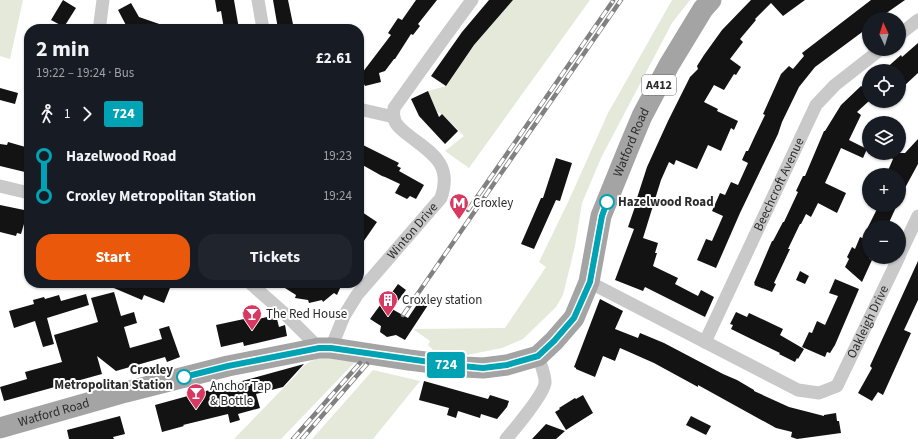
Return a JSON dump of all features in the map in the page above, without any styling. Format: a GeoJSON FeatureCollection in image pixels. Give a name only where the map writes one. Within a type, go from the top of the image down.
{"type":"FeatureCollection","features":[{"type":"Feature","properties":{"kind":"main road","name":"Watford Road"},"geometry":{"type":"LineString","coordinates":[[0,428],[126,392],[228,366],[325,348],[483,368],[507,365],[538,356],[554,341],[574,318],[590,282],[602,216],[642,116],[669,65],[703,9],[711,0]]}},
{"type":"Feature","properties":{"kind":"street"},"geometry":{"type":"LineString","coordinates":[[100,24],[103,0]]}},
{"type":"Feature","properties":{"kind":"street"},"geometry":{"type":"LineString","coordinates":[[258,0],[262,24]]}},
{"type":"Feature","properties":{"kind":"street"},"geometry":{"type":"LineString","coordinates":[[364,110],[394,117],[394,108],[467,2]]}},
{"type":"Feature","properties":{"kind":"street"},"geometry":{"type":"LineString","coordinates":[[906,29],[918,20]]}},
{"type":"Feature","properties":{"kind":"street","name":"Beechcroft Avenue"},"geometry":{"type":"LineString","coordinates":[[705,342],[816,105],[835,85],[872,56]]}},
{"type":"Feature","properties":{"kind":"street","name":"Winton Drive"},"geometry":{"type":"LineString","coordinates":[[364,287],[440,198],[444,189],[442,168],[437,158],[402,130],[396,124],[394,117]]}},
{"type":"Feature","properties":{"kind":"street"},"geometry":{"type":"LineString","coordinates":[[0,186],[24,193]]}},
{"type":"Feature","properties":{"kind":"street","name":"Oakleigh Drive"},"geometry":{"type":"LineString","coordinates":[[906,242],[918,216]]}},
{"type":"Feature","properties":{"kind":"street","name":"Oakleigh Drive"},"geometry":{"type":"LineString","coordinates":[[705,342],[798,390],[819,393],[837,386],[896,264]]}},
{"type":"Feature","properties":{"kind":"street"},"geometry":{"type":"LineString","coordinates":[[590,282],[705,342]]}},
{"type":"Feature","properties":{"kind":"street"},"geometry":{"type":"LineString","coordinates":[[256,288],[325,348]]}},
{"type":"Feature","properties":{"kind":"street","name":"Winton Drive"},"geometry":{"type":"LineString","coordinates":[[325,348],[357,295],[363,288]]}},
{"type":"Feature","properties":{"kind":"street"},"geometry":{"type":"LineString","coordinates":[[508,438],[538,397],[546,382],[538,356]]}},
{"type":"Feature","properties":{"kind":"shaded area"},"geometry":{"type":"Polygon","coordinates":[[[0,0],[23,0],[10,59],[0,56],[0,0]]]}},
{"type":"Feature","properties":{"kind":"shaded area"},"geometry":{"type":"Polygon","coordinates":[[[513,0],[590,0],[469,168],[445,151],[464,136],[442,114],[437,112],[428,91],[446,86],[475,44],[513,0]]]}},
{"type":"Feature","properties":{"kind":"shaded area"},"geometry":{"type":"Polygon","coordinates":[[[672,0],[690,0],[672,23],[601,158],[582,203],[575,246],[563,295],[556,307],[523,339],[502,348],[462,356],[434,351],[428,345],[430,341],[413,329],[505,328],[546,267],[539,262],[608,113],[672,0]]]}},
{"type":"Feature","properties":{"kind":"shaded area"},"geometry":{"type":"Polygon","coordinates":[[[337,356],[355,362],[281,439],[234,439],[305,365],[319,358],[337,356]]]}},
{"type":"Feature","properties":{"kind":"shaded area"},"geometry":{"type":"Polygon","coordinates":[[[373,370],[420,381],[373,439],[312,439],[373,370]]]}},
{"type":"Feature","properties":{"kind":"building"},"geometry":{"type":"Polygon","coordinates":[[[63,0],[76,8],[66,24],[58,24],[51,20],[63,0]]]}},
{"type":"Feature","properties":{"kind":"building"},"geometry":{"type":"Polygon","coordinates":[[[215,0],[234,0],[238,24],[223,24],[221,11],[217,12],[215,0]]]}},
{"type":"Feature","properties":{"kind":"building"},"geometry":{"type":"Polygon","coordinates":[[[273,0],[288,0],[293,24],[277,24],[273,0]]]}},
{"type":"Feature","properties":{"kind":"building"},"geometry":{"type":"Polygon","coordinates":[[[416,0],[437,0],[418,24],[420,26],[413,35],[411,34],[395,59],[385,71],[379,73],[381,82],[365,86],[364,70],[391,35],[388,33],[398,18],[402,20],[416,0]]]}},
{"type":"Feature","properties":{"kind":"building"},"geometry":{"type":"Polygon","coordinates":[[[489,0],[513,0],[474,45],[446,86],[431,76],[462,32],[489,0]]]}},
{"type":"Feature","properties":{"kind":"building"},"geometry":{"type":"Polygon","coordinates":[[[751,0],[805,0],[783,16],[771,3],[755,19],[756,20],[740,39],[743,42],[730,59],[741,67],[736,75],[734,74],[724,90],[714,85],[704,102],[718,109],[717,111],[738,121],[734,130],[731,128],[721,151],[708,145],[697,169],[676,160],[674,165],[669,162],[661,180],[643,238],[658,243],[653,266],[678,278],[675,284],[698,296],[701,290],[714,297],[705,317],[645,287],[643,291],[615,280],[634,229],[628,227],[647,167],[668,121],[690,77],[698,69],[697,66],[704,55],[722,30],[751,0]]]}},
{"type":"Feature","properties":{"kind":"building"},"geometry":{"type":"Polygon","coordinates":[[[871,0],[905,0],[888,12],[862,12],[862,32],[815,67],[799,87],[716,268],[697,260],[706,239],[712,241],[723,216],[712,211],[720,193],[725,195],[731,182],[738,185],[748,163],[742,160],[746,151],[748,151],[765,115],[763,114],[781,74],[789,66],[793,69],[804,56],[802,53],[871,0]]]}},
{"type":"Feature","properties":{"kind":"building"},"geometry":{"type":"Polygon","coordinates":[[[131,3],[139,17],[159,24],[125,24],[118,10],[131,3]]]}},
{"type":"Feature","properties":{"kind":"building"},"geometry":{"type":"Polygon","coordinates":[[[918,43],[918,73],[906,84],[906,64],[891,64],[900,56],[906,56],[906,54],[918,43]]]}},
{"type":"Feature","properties":{"kind":"building"},"geometry":{"type":"Polygon","coordinates":[[[861,86],[862,107],[857,112],[861,115],[849,140],[862,146],[862,158],[841,148],[825,183],[846,193],[837,213],[818,203],[811,217],[806,214],[800,224],[774,283],[776,284],[772,292],[754,285],[772,241],[784,222],[798,192],[796,191],[803,176],[805,176],[824,131],[841,105],[861,86]]]}},
{"type":"Feature","properties":{"kind":"building"},"geometry":{"type":"Polygon","coordinates":[[[0,88],[18,93],[15,104],[0,100],[0,88]]]}},
{"type":"Feature","properties":{"kind":"building"},"geometry":{"type":"Polygon","coordinates":[[[428,91],[439,117],[442,114],[458,131],[445,144],[419,116],[411,99],[428,91]]]}},
{"type":"Feature","properties":{"kind":"building"},"geometry":{"type":"Polygon","coordinates":[[[918,139],[918,164],[906,186],[906,168],[889,168],[893,160],[906,160],[906,152],[918,139]]]}},
{"type":"Feature","properties":{"kind":"building"},"geometry":{"type":"Polygon","coordinates":[[[8,142],[24,147],[24,172],[0,166],[0,144],[7,145],[8,142]]]}},
{"type":"Feature","properties":{"kind":"building"},"geometry":{"type":"Polygon","coordinates":[[[364,146],[399,163],[397,166],[401,168],[399,171],[424,185],[416,199],[410,196],[407,199],[395,193],[400,184],[364,166],[364,146]]]}},
{"type":"Feature","properties":{"kind":"building"},"geometry":{"type":"Polygon","coordinates":[[[556,158],[572,163],[560,201],[556,200],[534,249],[521,244],[541,198],[543,198],[556,158]]]}},
{"type":"Feature","properties":{"kind":"building"},"geometry":{"type":"Polygon","coordinates":[[[0,205],[24,210],[24,224],[21,234],[17,233],[16,236],[0,232],[0,205]]]}},
{"type":"Feature","properties":{"kind":"building"},"geometry":{"type":"Polygon","coordinates":[[[876,212],[894,212],[890,220],[872,220],[876,212]]]}},
{"type":"Feature","properties":{"kind":"building"},"geometry":{"type":"Polygon","coordinates":[[[364,213],[377,222],[364,241],[364,213]]]}},
{"type":"Feature","properties":{"kind":"building"},"geometry":{"type":"Polygon","coordinates":[[[860,237],[862,238],[862,264],[870,264],[862,282],[845,267],[849,259],[847,257],[852,247],[855,249],[860,237]]]}},
{"type":"Feature","properties":{"kind":"building"},"geometry":{"type":"Polygon","coordinates":[[[918,261],[918,300],[904,330],[911,333],[883,395],[878,392],[872,401],[858,393],[872,368],[870,366],[918,261]]]}},
{"type":"Feature","properties":{"kind":"building"},"geometry":{"type":"Polygon","coordinates":[[[800,271],[809,276],[805,284],[796,280],[800,271]]]}},
{"type":"Feature","properties":{"kind":"building"},"geometry":{"type":"Polygon","coordinates":[[[835,279],[859,289],[835,345],[830,353],[827,352],[825,357],[802,347],[809,332],[812,333],[817,321],[825,325],[838,296],[829,293],[835,279]]]}},
{"type":"Feature","properties":{"kind":"building","name":"Croxley station"},"geometry":{"type":"Polygon","coordinates":[[[398,284],[406,290],[392,309],[408,318],[420,300],[428,305],[405,340],[396,335],[387,337],[380,332],[381,326],[370,319],[386,297],[388,298],[398,284]]]}},
{"type":"Feature","properties":{"kind":"building"},"geometry":{"type":"Polygon","coordinates":[[[114,288],[170,288],[164,303],[144,295],[142,300],[114,288]]]}},
{"type":"Feature","properties":{"kind":"building"},"geometry":{"type":"Polygon","coordinates":[[[285,288],[340,288],[337,295],[334,293],[323,302],[322,300],[309,303],[308,300],[295,298],[296,295],[285,288]]]}},
{"type":"Feature","properties":{"kind":"building"},"geometry":{"type":"Polygon","coordinates":[[[114,292],[121,316],[134,312],[137,323],[124,327],[130,348],[162,339],[159,329],[169,326],[180,357],[167,362],[165,357],[116,371],[97,356],[102,374],[4,401],[0,387],[27,379],[25,372],[62,362],[54,335],[98,322],[91,298],[114,292]]]}},
{"type":"Feature","properties":{"kind":"building"},"geometry":{"type":"Polygon","coordinates":[[[86,294],[89,305],[47,318],[54,344],[43,347],[35,321],[14,328],[9,311],[34,304],[33,300],[44,297],[45,299],[59,295],[61,301],[86,294]]]}},
{"type":"Feature","properties":{"kind":"building"},"geometry":{"type":"Polygon","coordinates":[[[600,299],[623,311],[615,329],[638,338],[640,333],[664,343],[737,380],[754,391],[789,407],[824,416],[836,413],[841,433],[797,439],[791,437],[792,432],[776,428],[698,385],[698,387],[654,363],[620,348],[615,361],[603,356],[595,377],[576,369],[574,367],[600,299]]]}},
{"type":"Feature","properties":{"kind":"building","name":"The Red House"},"geometry":{"type":"Polygon","coordinates":[[[252,310],[254,320],[267,317],[277,319],[279,327],[285,325],[287,336],[244,346],[243,342],[221,347],[216,325],[244,319],[242,312],[252,310]]]}},
{"type":"Feature","properties":{"kind":"building"},"geometry":{"type":"Polygon","coordinates":[[[736,312],[747,317],[749,313],[783,329],[780,335],[804,349],[798,359],[797,358],[795,362],[731,329],[733,325],[730,324],[736,312]]]}},
{"type":"Feature","properties":{"kind":"building"},"geometry":{"type":"Polygon","coordinates":[[[304,364],[283,387],[256,394],[260,408],[238,414],[240,420],[230,423],[228,414],[183,425],[184,426],[162,432],[155,405],[304,364]]]}},
{"type":"Feature","properties":{"kind":"building"},"geometry":{"type":"Polygon","coordinates":[[[424,381],[488,399],[490,395],[509,401],[507,407],[497,419],[481,414],[480,418],[458,411],[456,418],[447,415],[449,408],[419,400],[424,381]]]}},
{"type":"Feature","properties":{"kind":"building"},"geometry":{"type":"Polygon","coordinates":[[[583,395],[593,413],[566,430],[555,412],[575,398],[576,399],[583,395]]]}},
{"type":"Feature","properties":{"kind":"building"},"geometry":{"type":"Polygon","coordinates":[[[120,416],[125,434],[113,437],[114,439],[69,439],[67,430],[120,416]]]}},
{"type":"Feature","properties":{"kind":"building"},"geometry":{"type":"Polygon","coordinates":[[[691,416],[711,426],[706,435],[686,425],[691,416]]]}},
{"type":"Feature","properties":{"kind":"building"},"geometry":{"type":"Polygon","coordinates":[[[546,424],[565,431],[556,439],[532,439],[546,424]]]}},
{"type":"Feature","properties":{"kind":"railway"},"geometry":{"type":"LineString","coordinates":[[403,315],[621,0]]}},
{"type":"Feature","properties":{"kind":"railway"},"geometry":{"type":"LineString","coordinates":[[468,210],[613,1]]}},
{"type":"Feature","properties":{"kind":"railway"},"geometry":{"type":"LineString","coordinates":[[293,439],[360,363]]}},
{"type":"Feature","properties":{"kind":"railway"},"geometry":{"type":"LineString","coordinates":[[302,439],[367,364]]}},
{"type":"Feature","properties":{"kind":"bus line","name":"724"},"geometry":{"type":"LineString","coordinates":[[184,377],[228,366],[319,348],[331,348],[409,360],[483,368],[507,365],[538,356],[554,341],[574,318],[590,282],[602,216],[607,202]]}},
{"type":"Feature","properties":{"kind":"place","name":"Hazelwood Road"},"geometry":{"type":"Point","coordinates":[607,202]}},
{"type":"Feature","properties":{"kind":"place","name":"Croxley"},"geometry":{"type":"Point","coordinates":[459,220]}},
{"type":"Feature","properties":{"kind":"place","name":"Croxley station"},"geometry":{"type":"Point","coordinates":[388,317]}},
{"type":"Feature","properties":{"kind":"place","name":"The Red House"},"geometry":{"type":"Point","coordinates":[252,331]}},
{"type":"Feature","properties":{"kind":"place","name":"Croxley Metropolitan Station"},"geometry":{"type":"Point","coordinates":[184,377]}},
{"type":"Feature","properties":{"kind":"place","name":"Anchor Tap & Bottle"},"geometry":{"type":"Point","coordinates":[196,410]}}]}
